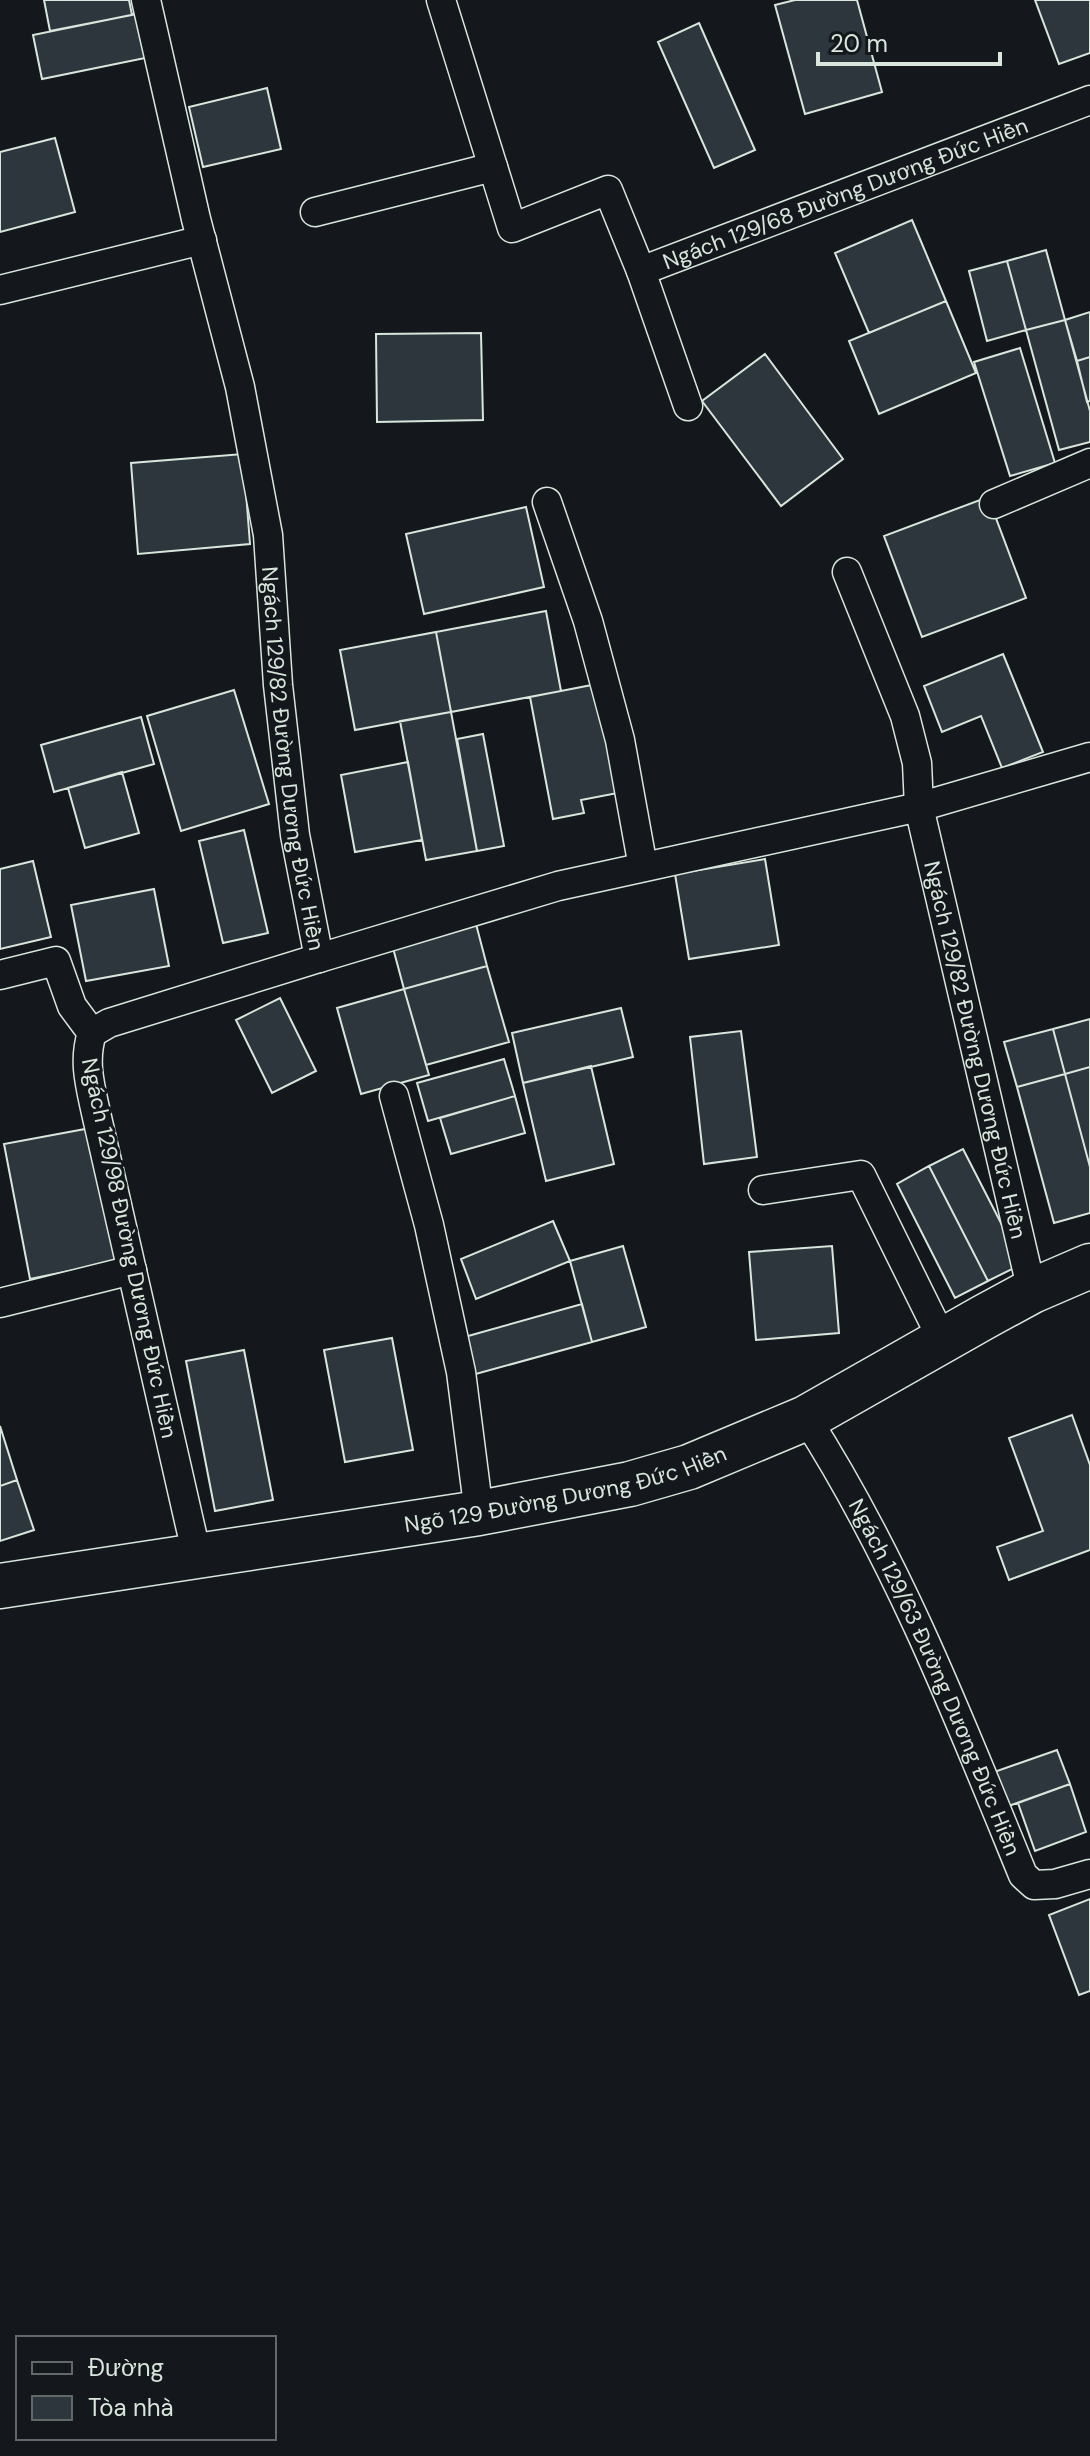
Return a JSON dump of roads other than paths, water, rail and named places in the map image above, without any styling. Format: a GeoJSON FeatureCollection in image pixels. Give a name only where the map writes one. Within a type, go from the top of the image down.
{"type":"FeatureCollection","features":[{"type":"Feature","properties":{"kind":"street","name":"Ngõ 129 Đường Dương Đức Hiền"},"geometry":{"type":"LineString","coordinates":[[0,1586],[479,1513],[630,1484],[689,1467],[806,1418],[1032,1291],[1090,1266]]}},
{"type":"Feature","properties":{"kind":"lane","name":"Ngách 129/82 Đường Dương Đức Hiền"},"geometry":{"type":"LineString","coordinates":[[146,0],[240,387],[268,535],[278,685],[295,835],[319,958],[504,900],[919,807]]}},
{"type":"Feature","properties":{"kind":"lane","name":"Ngách 129/68 Đường Dương Đức Hiền"},"geometry":{"type":"LineString","coordinates":[[441,0],[512,228],[608,190],[641,271],[1090,100]]}},
{"type":"Feature","properties":{"kind":"lane"},"geometry":{"type":"LineString","coordinates":[[315,212],[493,167]]}},
{"type":"Feature","properties":{"kind":"lane"},"geometry":{"type":"LineString","coordinates":[[0,290],[202,240]]}},
{"type":"Feature","properties":{"kind":"lane"},"geometry":{"type":"LineString","coordinates":[[641,271],[688,406]]}},
{"type":"Feature","properties":{"kind":"lane"},"geometry":{"type":"LineString","coordinates":[[994,504],[1090,463]]}},
{"type":"Feature","properties":{"kind":"lane"},"geometry":{"type":"LineString","coordinates":[[547,502],[588,621],[620,740],[643,867]]}},
{"type":"Feature","properties":{"kind":"lane","name":"Ngách 129/82 Đường Dương Đức Hiền"},"geometry":{"type":"LineString","coordinates":[[847,572],[905,716],[917,763],[919,807],[1032,1291]]}},
{"type":"Feature","properties":{"kind":"lane"},"geometry":{"type":"LineString","coordinates":[[919,807],[1090,757]]}},
{"type":"Feature","properties":{"kind":"lane","name":"Ngách 129/98 Đường Dương Đức Hiền"},"geometry":{"type":"LineString","coordinates":[[197,1556],[87,1068],[86,1051],[92,1033],[109,1023],[319,958]]}},
{"type":"Feature","properties":{"kind":"lane"},"geometry":{"type":"LineString","coordinates":[[0,975],[56,961],[72,1006],[92,1033]]}},
{"type":"Feature","properties":{"kind":"lane"},"geometry":{"type":"LineString","coordinates":[[394,1096],[429,1225],[461,1372],[479,1513]]}},
{"type":"Feature","properties":{"kind":"lane"},"geometry":{"type":"LineString","coordinates":[[763,1190],[861,1175],[943,1341]]}},
{"type":"Feature","properties":{"kind":"lane"},"geometry":{"type":"LineString","coordinates":[[0,1303],[132,1270]]}},
{"type":"Feature","properties":{"kind":"lane","name":"Ngách 129/63 Đường Dương Đức Hiền"},"geometry":{"type":"LineString","coordinates":[[806,1418],[838,1468],[893,1572],[958,1715],[1023,1875],[1034,1885],[1055,1884],[1090,1874]]}}]}
